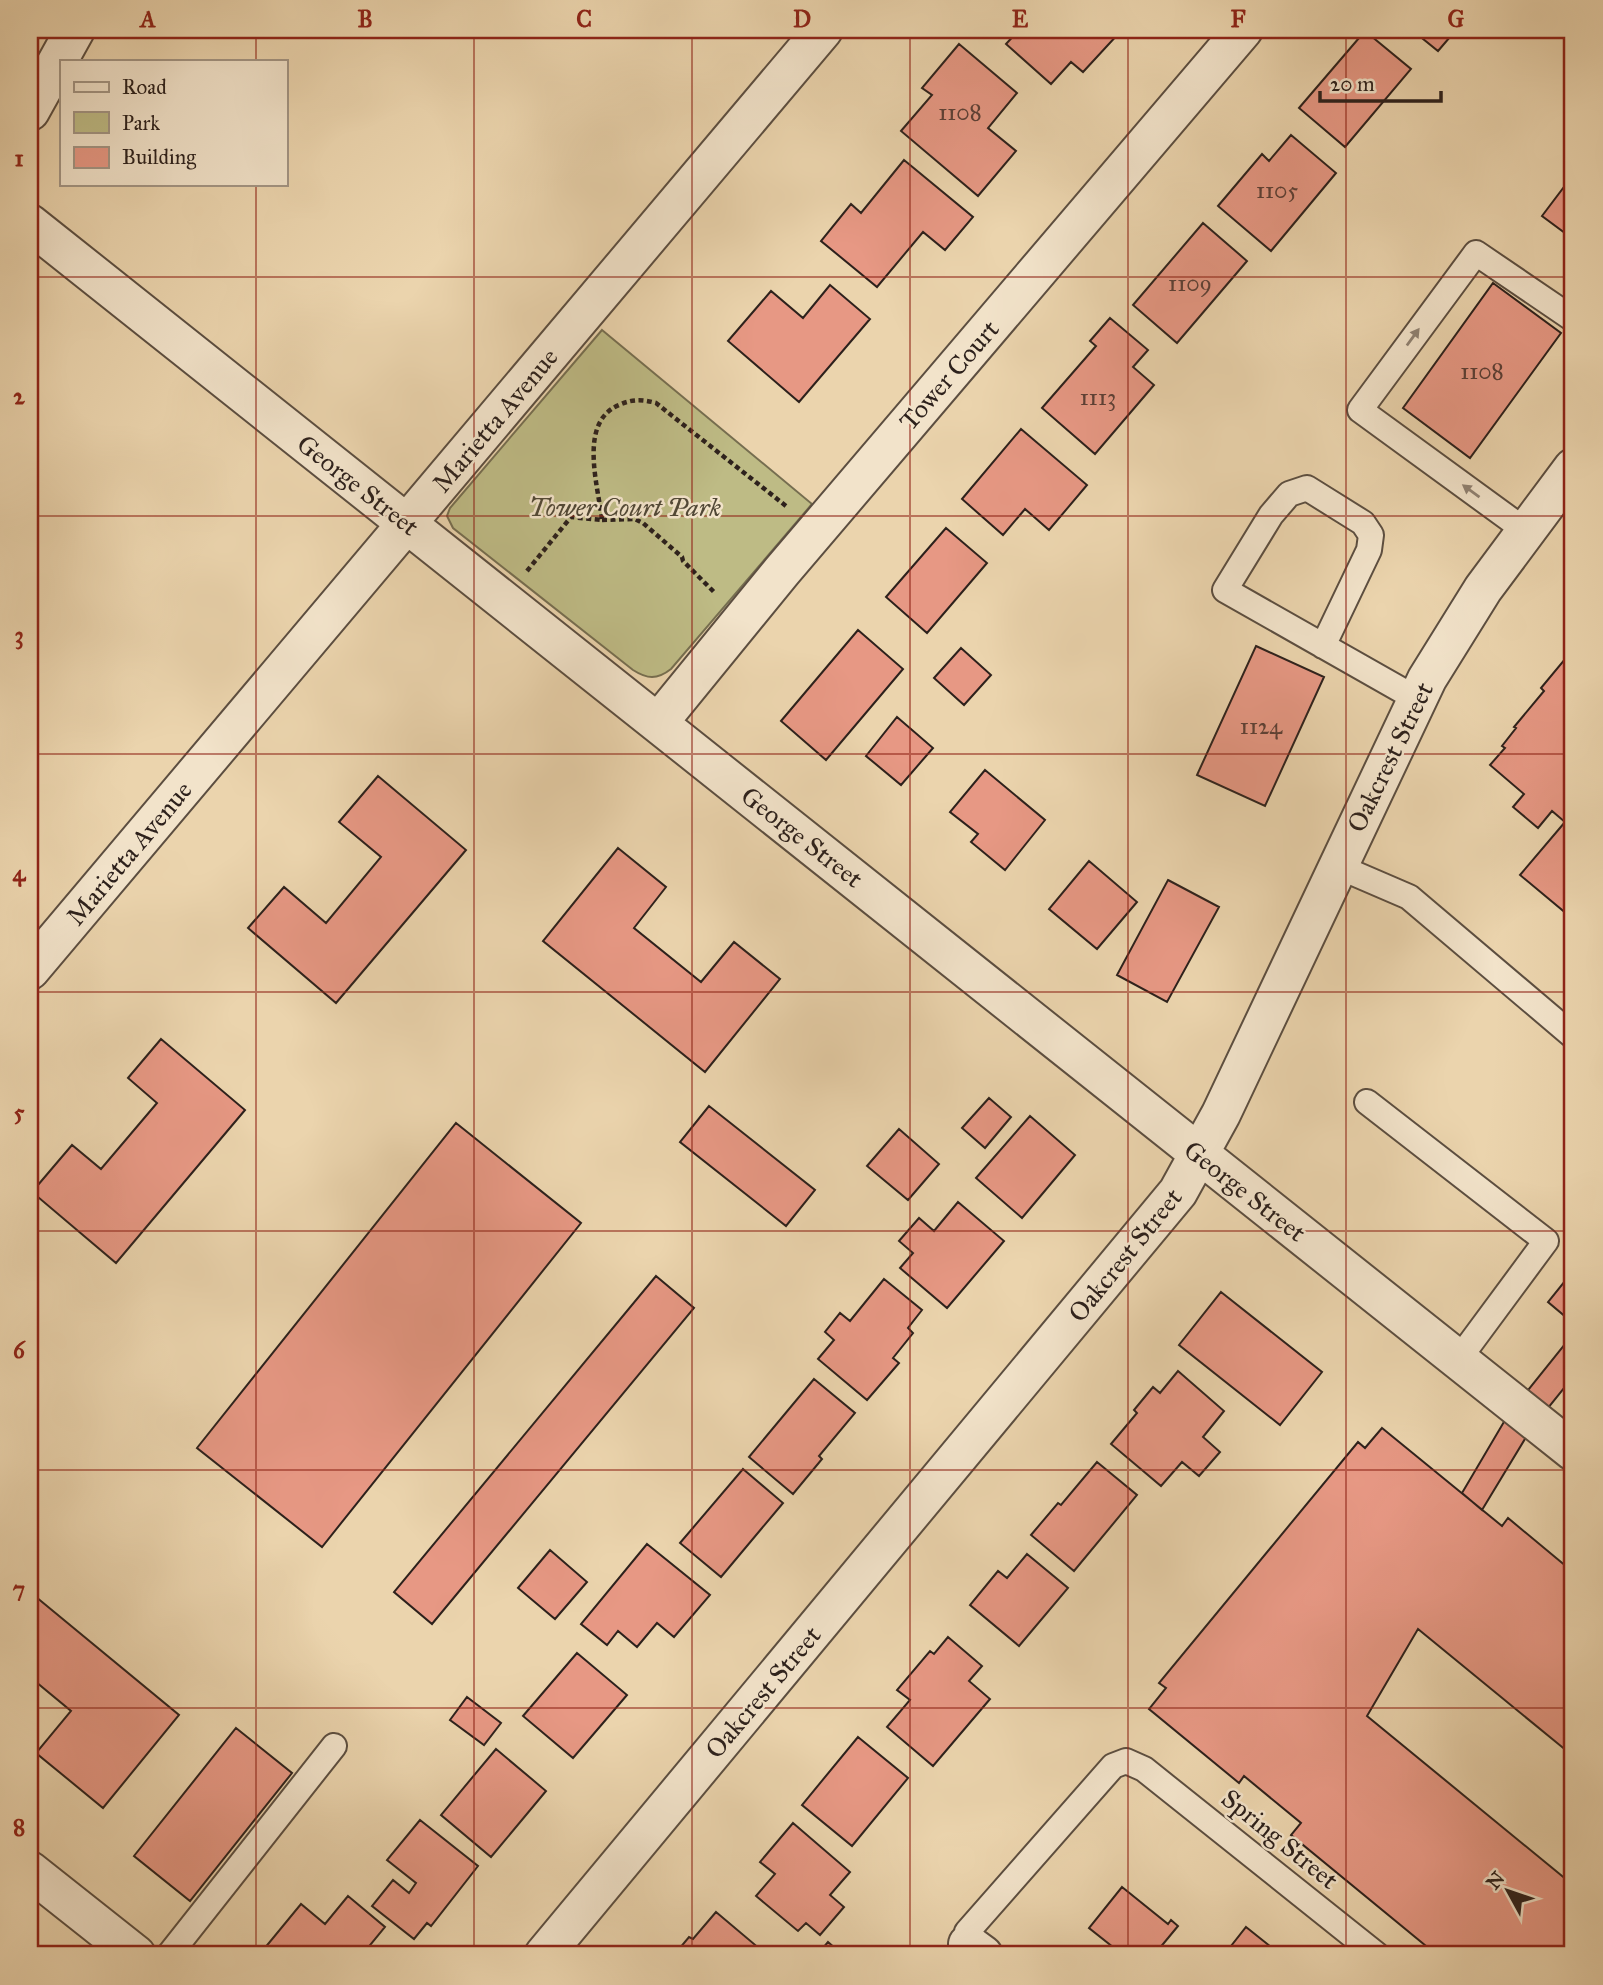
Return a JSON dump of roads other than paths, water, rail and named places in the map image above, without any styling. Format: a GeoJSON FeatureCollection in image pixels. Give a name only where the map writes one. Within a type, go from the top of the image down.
{"type":"FeatureCollection","features":[{"type":"Feature","properties":{"kind":"street"},"geometry":{"type":"LineString","coordinates":[[30,111],[75,30]]}},
{"type":"Feature","properties":{"kind":"street","name":"Marietta Avenue"},"geometry":{"type":"LineString","coordinates":[[30,970],[823,30]]}},
{"type":"Feature","properties":{"kind":"street","name":"Tower Court"},"geometry":{"type":"LineString","coordinates":[[658,723],[782,571],[1242,30]]}},
{"type":"Feature","properties":{"kind":"street","name":"George Street"},"geometry":{"type":"LineString","coordinates":[[30,224],[1573,1451]]}},
{"type":"Feature","properties":{"kind":"street","name":"Oakcrest Street"},"geometry":{"type":"LineString","coordinates":[[544,1955],[1178,1192],[1221,1114],[1427,679],[1483,589],[1573,468]]}},
{"type":"Feature","properties":{"kind":"street"},"geometry":{"type":"LineString","coordinates":[[30,1871],[136,1955]]}},
{"type":"Feature","properties":{"kind":"lane"},"geometry":{"type":"LineString","coordinates":[[1526,531],[1360,410],[1476,253],[1573,319]]}},
{"type":"Feature","properties":{"kind":"lane"},"geometry":{"type":"LineString","coordinates":[[1323,646],[1369,550],[1371,535],[1363,523],[1307,488],[1289,494],[1270,515],[1225,590],[1323,646],[1417,699]]}},
{"type":"Feature","properties":{"kind":"lane"},"geometry":{"type":"LineString","coordinates":[[1337,866],[1409,897],[1573,1037]]}},
{"type":"Feature","properties":{"kind":"lane"},"geometry":{"type":"LineString","coordinates":[[1367,1102],[1546,1241],[1458,1360]]}},
{"type":"Feature","properties":{"kind":"lane"},"geometry":{"type":"LineString","coordinates":[[169,1955],[334,1746]]}},
{"type":"Feature","properties":{"kind":"lane","name":"Spring Street"},"geometry":{"type":"LineString","coordinates":[[976,1950],[967,1932],[1113,1766],[1126,1761],[1144,1769],[1377,1955]]}},
{"type":"Feature","properties":{"kind":"park label","name":"Tower Court Park"},"geometry":{"type":"Point","coordinates":[625,507]}}]}
